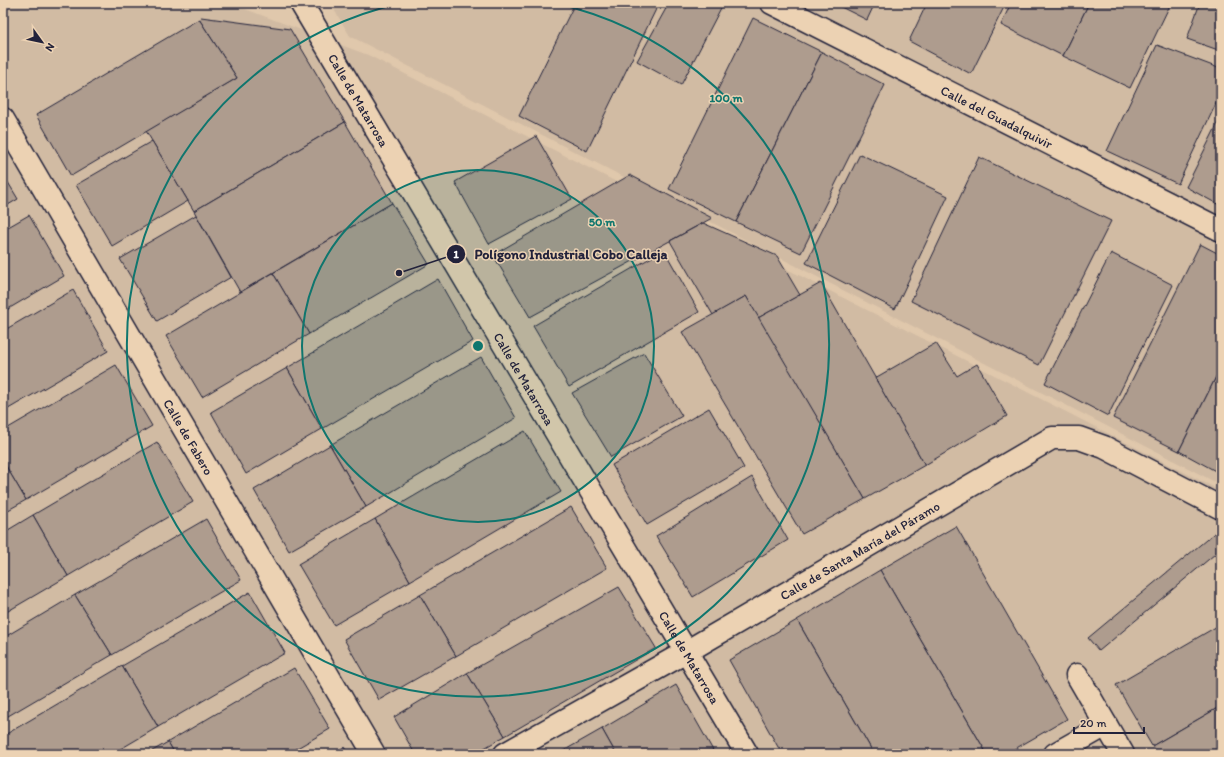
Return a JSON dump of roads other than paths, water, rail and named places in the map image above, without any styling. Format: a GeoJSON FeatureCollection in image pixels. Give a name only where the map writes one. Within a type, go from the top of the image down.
{"type":"FeatureCollection","features":[{"type":"Feature","properties":{"kind":"street","name":"Calle de Matarrosa"},"geometry":{"type":"LineString","coordinates":[[301,3],[747,754]]}},
{"type":"Feature","properties":{"kind":"street","name":"Calle del Guadalquivir"},"geometry":{"type":"LineString","coordinates":[[772,3],[1221,230]]}},
{"type":"Feature","properties":{"kind":"street","name":"Calle de Fabero"},"geometry":{"type":"LineString","coordinates":[[3,119],[374,754]]}},
{"type":"Feature","properties":{"kind":"street","name":"Calle de Santa María del Páramo"},"geometry":{"type":"LineString","coordinates":[[505,754],[686,652],[1052,438],[1079,438],[1104,447],[1221,508]]}},
{"type":"Feature","properties":{"kind":"street"},"geometry":{"type":"LineString","coordinates":[[1077,675],[1123,754]]}},
{"type":"Feature","properties":{"kind":"street"},"geometry":{"type":"LineString","coordinates":[[1055,754],[1106,725]]}},
{"type":"Feature","properties":{"kind":"place","name":"Polígono Industrial Cobo Calleja"},"geometry":{"type":"Point","coordinates":[399,273]}}]}
